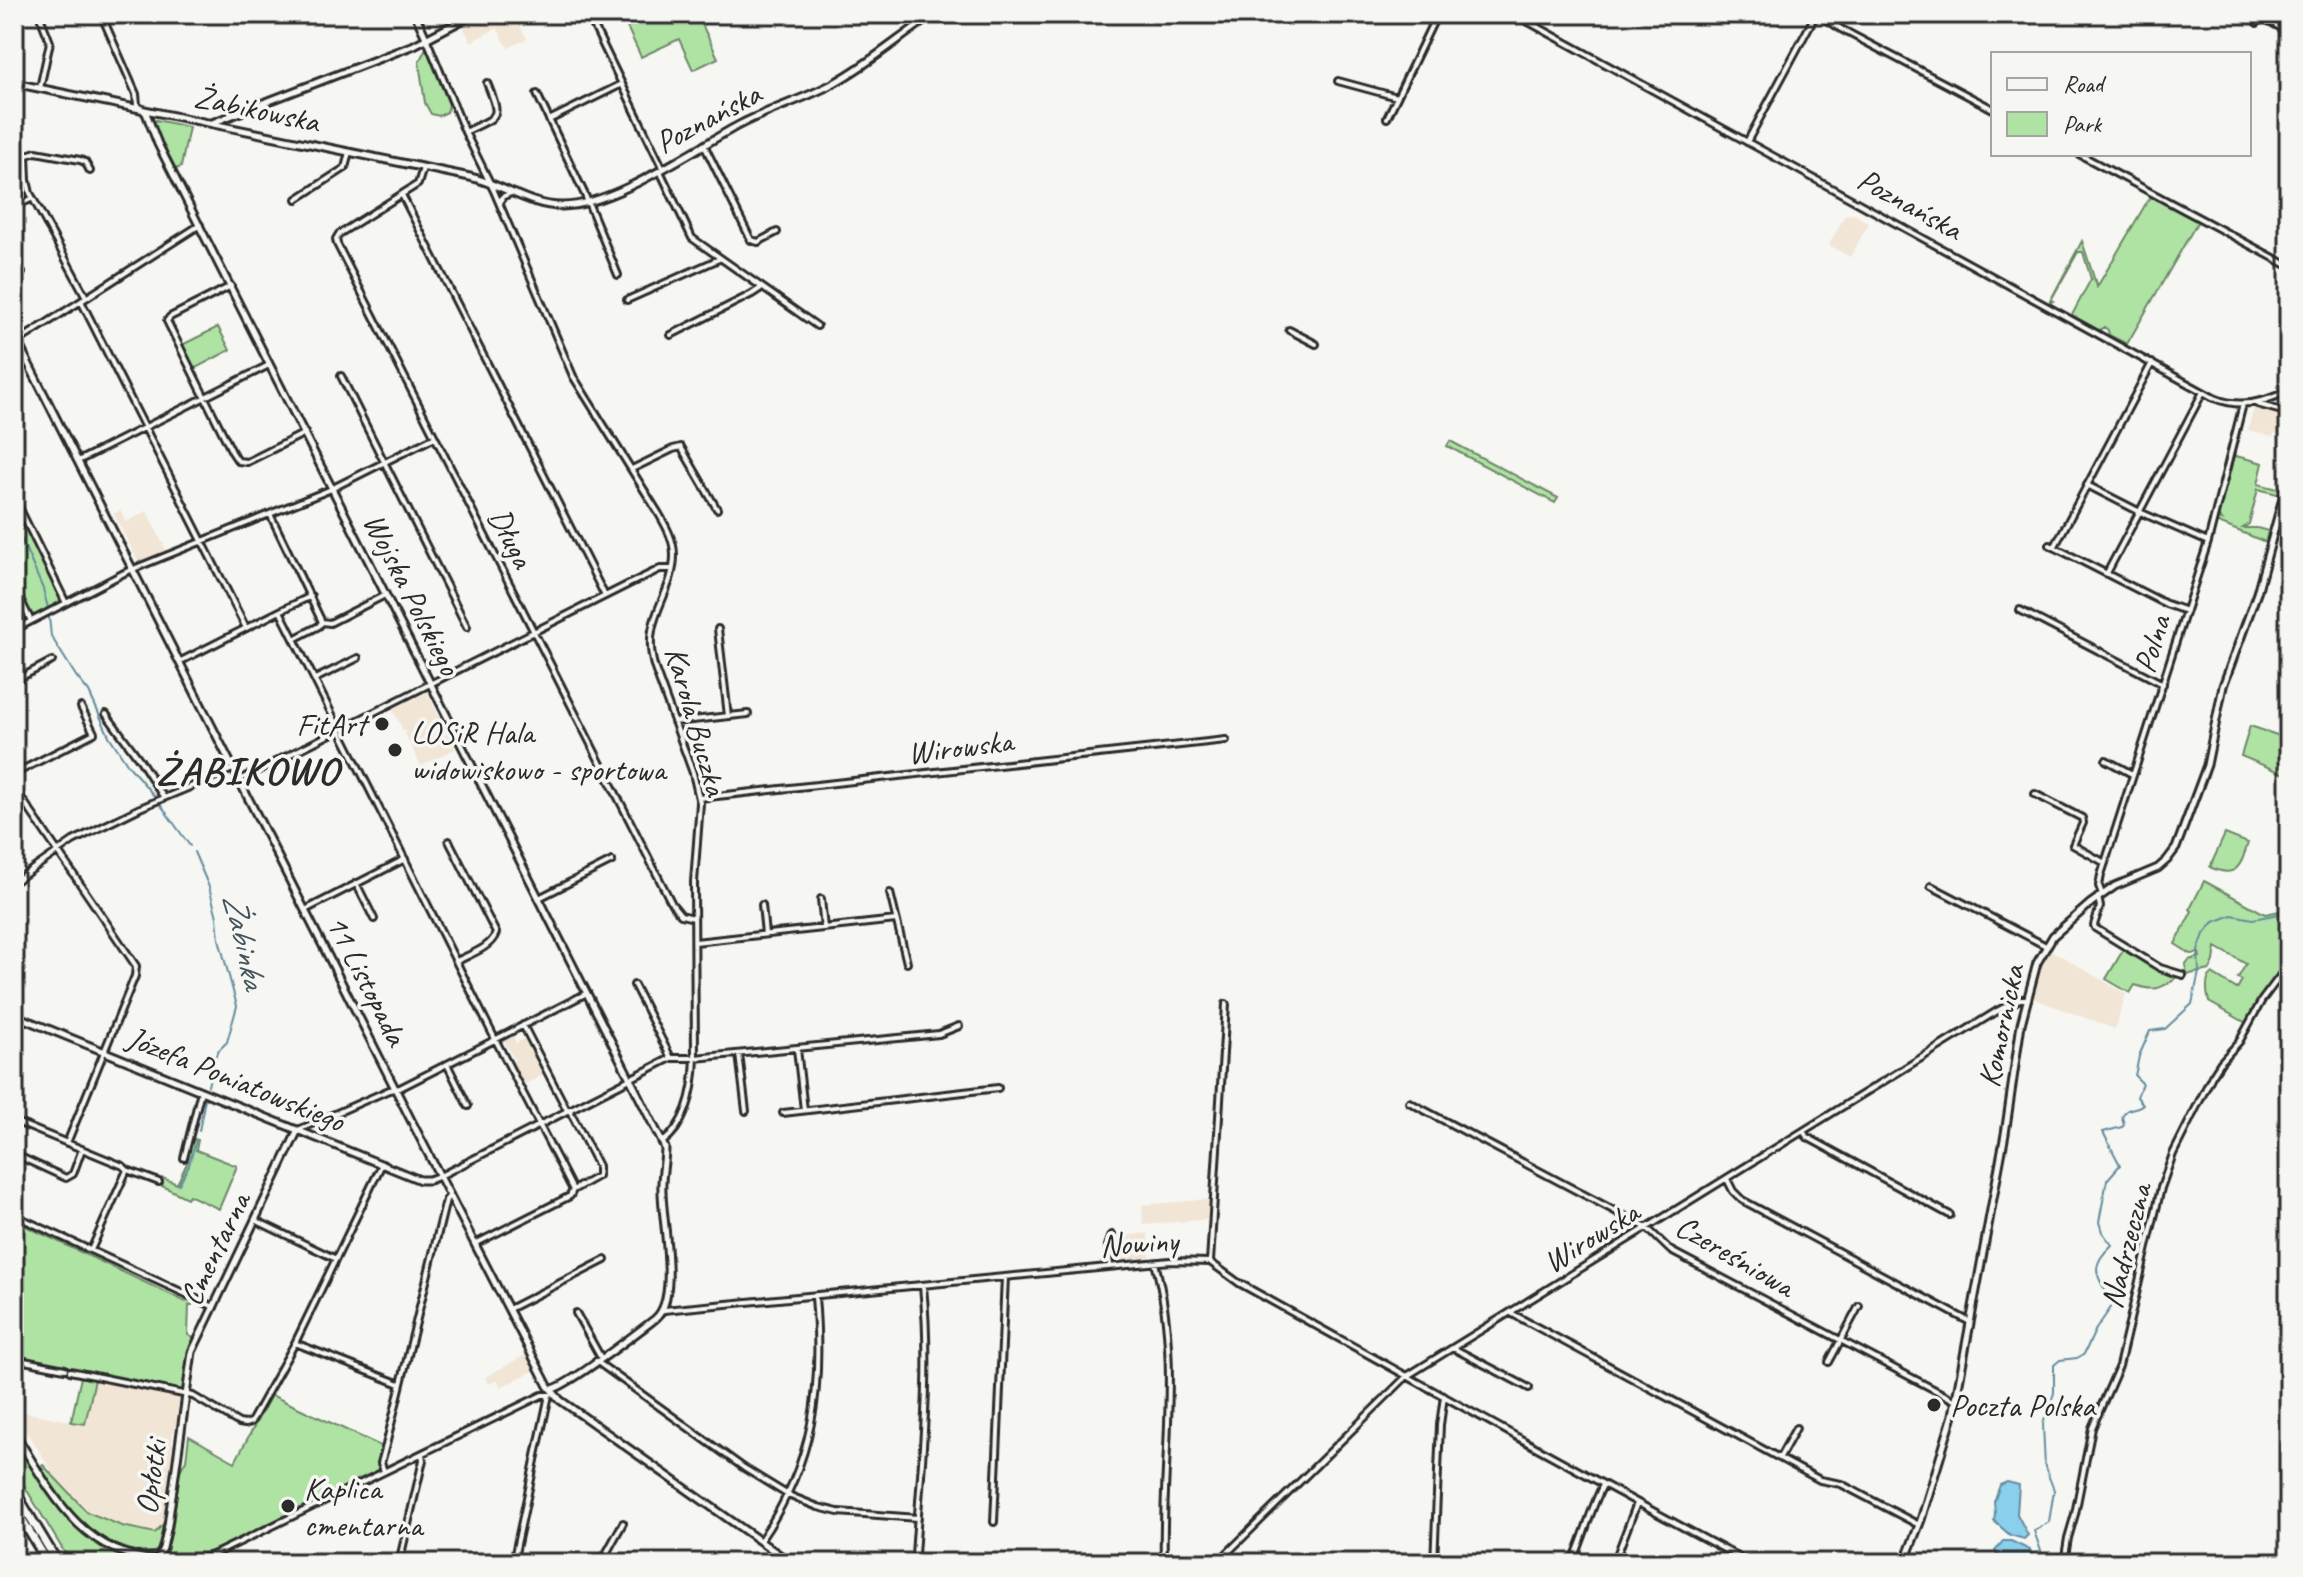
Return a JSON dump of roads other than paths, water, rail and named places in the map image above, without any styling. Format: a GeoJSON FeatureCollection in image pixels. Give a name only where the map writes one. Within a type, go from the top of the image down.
{"type":"FeatureCollection","features":[{"type":"Feature","properties":{"kind":"highway"},"geometry":{"type":"LineString","coordinates":[[14,1490],[58,1563]]}},
{"type":"Feature","properties":{"kind":"highway"},"geometry":{"type":"LineString","coordinates":[[14,1506],[48,1563]]}},
{"type":"Feature","properties":{"kind":"street"},"geometry":{"type":"LineString","coordinates":[[39,14],[50,42],[40,88]]}},
{"type":"Feature","properties":{"kind":"street"},"geometry":{"type":"LineString","coordinates":[[415,14],[427,40]]}},
{"type":"Feature","properties":{"kind":"street"},"geometry":{"type":"LineString","coordinates":[[207,123],[233,116],[427,40],[474,14]]}},
{"type":"Feature","properties":{"kind":"street"},"geometry":{"type":"LineString","coordinates":[[588,14],[688,233],[719,259],[817,326]]}},
{"type":"Feature","properties":{"kind":"street","name":"Poznańska"},"geometry":{"type":"LineString","coordinates":[[490,183],[535,203],[570,206],[588,203],[661,170],[748,120],[837,82],[934,14]]}},
{"type":"Feature","properties":{"kind":"street"},"geometry":{"type":"LineString","coordinates":[[1387,118],[1437,14]]}},
{"type":"Feature","properties":{"kind":"street","name":"Poznańska"},"geometry":{"type":"LineString","coordinates":[[1514,14],[2203,392],[2225,402],[2243,404],[2255,403],[2289,390]]}},
{"type":"Feature","properties":{"kind":"street"},"geometry":{"type":"LineString","coordinates":[[1747,142],[1817,14],[1991,108]]}},
{"type":"Feature","properties":{"kind":"street"},"geometry":{"type":"LineString","coordinates":[[103,15],[137,96],[137,106],[142,109]]}},
{"type":"Feature","properties":{"kind":"street"},"geometry":{"type":"LineString","coordinates":[[2257,23],[2259,15],[2289,32]]}},
{"type":"Feature","properties":{"kind":"street","name":"Karola Buczka"},"geometry":{"type":"LineString","coordinates":[[427,40],[573,376],[669,533],[674,552],[672,569],[656,612],[651,647],[653,663],[695,778],[699,798],[694,882],[695,1058],[690,1098],[684,1114],[666,1140]]}},
{"type":"Feature","properties":{"kind":"street"},"geometry":{"type":"LineString","coordinates":[[1338,81],[1397,97]]}},
{"type":"Feature","properties":{"kind":"street","name":"Żabikowska"},"geometry":{"type":"LineString","coordinates":[[14,83],[490,183]]}},
{"type":"Feature","properties":{"kind":"street"},"geometry":{"type":"LineString","coordinates":[[465,132],[492,119],[497,113],[487,83]]}},
{"type":"Feature","properties":{"kind":"street"},"geometry":{"type":"LineString","coordinates":[[549,120],[622,84]]}},
{"type":"Feature","properties":{"kind":"street"},"geometry":{"type":"LineString","coordinates":[[537,94],[618,275]]}},
{"type":"Feature","properties":{"kind":"street","name":"Wojska Polskiego"},"geometry":{"type":"LineString","coordinates":[[142,109],[302,434],[630,1078],[666,1140]]}},
{"type":"Feature","properties":{"kind":"street"},"geometry":{"type":"LineString","coordinates":[[233,116],[242,130]]}},
{"type":"Feature","properties":{"kind":"street"},"geometry":{"type":"LineString","coordinates":[[704,145],[751,240],[758,242],[777,232]]}},
{"type":"Feature","properties":{"kind":"street"},"geometry":{"type":"LineString","coordinates":[[14,155],[36,152],[83,160],[90,171]]}},
{"type":"Feature","properties":{"kind":"street"},"geometry":{"type":"LineString","coordinates":[[297,199],[345,168],[349,152]]}},
{"type":"Feature","properties":{"kind":"street"},"geometry":{"type":"LineString","coordinates":[[26,155],[27,180],[33,198],[246,628]]}},
{"type":"Feature","properties":{"kind":"street"},"geometry":{"type":"LineString","coordinates":[[2083,156],[2289,266]]}},
{"type":"Feature","properties":{"kind":"street"},"geometry":{"type":"LineString","coordinates":[[423,168],[419,183],[402,195],[605,596]]}},
{"type":"Feature","properties":{"kind":"street"},"geometry":{"type":"LineString","coordinates":[[500,206],[502,197],[511,193]]}},
{"type":"Feature","properties":{"kind":"street","name":"Długa"},"geometry":{"type":"LineString","coordinates":[[402,195],[339,234],[336,242],[672,904],[681,915],[694,918]]}},
{"type":"Feature","properties":{"kind":"street"},"geometry":{"type":"LineString","coordinates":[[14,207],[33,198]]}},
{"type":"Feature","properties":{"kind":"street"},"geometry":{"type":"LineString","coordinates":[[16,343],[200,225]]}},
{"type":"Feature","properties":{"kind":"street"},"geometry":{"type":"LineString","coordinates":[[627,300],[719,259]]}},
{"type":"Feature","properties":{"kind":"street"},"geometry":{"type":"LineString","coordinates":[[14,277],[22,273]]}},
{"type":"Feature","properties":{"kind":"street"},"geometry":{"type":"LineString","coordinates":[[228,288],[167,321],[204,398],[238,461],[247,462],[302,434]]}},
{"type":"Feature","properties":{"kind":"street"},"geometry":{"type":"LineString","coordinates":[[671,335],[761,288]]}},
{"type":"Feature","properties":{"kind":"street"},"geometry":{"type":"LineString","coordinates":[[1289,330],[1316,344]]}},
{"type":"Feature","properties":{"kind":"street","name":"11 Listopada"},"geometry":{"type":"LineString","coordinates":[[14,335],[551,1392],[760,1541],[781,1560]]}},
{"type":"Feature","properties":{"kind":"street"},"geometry":{"type":"LineString","coordinates":[[2152,363],[2052,546],[2166,604],[2186,611]]}},
{"type":"Feature","properties":{"kind":"street"},"geometry":{"type":"LineString","coordinates":[[78,461],[270,364]]}},
{"type":"Feature","properties":{"kind":"street"},"geometry":{"type":"LineString","coordinates":[[341,376],[467,627]]}},
{"type":"Feature","properties":{"kind":"street"},"geometry":{"type":"LineString","coordinates":[[2107,573],[2203,392]]}},
{"type":"Feature","properties":{"kind":"street"},"geometry":{"type":"LineString","coordinates":[[2255,403],[2289,413]]}},
{"type":"Feature","properties":{"kind":"street","name":"Polna"},"geometry":{"type":"LineString","coordinates":[[2183,975],[2160,968],[2094,925],[2101,905],[2099,886],[2105,863],[2208,542],[2243,404]]}},
{"type":"Feature","properties":{"kind":"street"},"geometry":{"type":"LineString","coordinates":[[14,630],[133,569],[332,489],[435,437]]}},
{"type":"Feature","properties":{"kind":"street"},"geometry":{"type":"LineString","coordinates":[[631,469],[681,447],[717,509]]}},
{"type":"Feature","properties":{"kind":"street","name":"Komornicka"},"geometry":{"type":"LineString","coordinates":[[1904,1563],[1951,1425],[2005,1134],[2021,1024],[2036,966],[2046,946],[2064,926],[2119,884],[2161,865],[2178,844],[2207,765],[2223,686],[2257,593],[2289,476]]}},
{"type":"Feature","properties":{"kind":"street"},"geometry":{"type":"LineString","coordinates":[[2087,485],[2208,542]]}},
{"type":"Feature","properties":{"kind":"street"},"geometry":{"type":"LineString","coordinates":[[14,497],[66,603]]}},
{"type":"Feature","properties":{"kind":"street"},"geometry":{"type":"LineString","coordinates":[[270,514],[322,622]]}},
{"type":"Feature","properties":{"kind":"street"},"geometry":{"type":"LineString","coordinates":[[239,780],[660,569],[672,569]]}},
{"type":"Feature","properties":{"kind":"street"},"geometry":{"type":"LineString","coordinates":[[14,587],[31,621]]}},
{"type":"Feature","properties":{"kind":"street"},"geometry":{"type":"LineString","coordinates":[[322,622],[330,623],[386,595]]}},
{"type":"Feature","properties":{"kind":"street"},"geometry":{"type":"LineString","coordinates":[[179,662],[311,596]]}},
{"type":"Feature","properties":{"kind":"street"},"geometry":{"type":"LineString","coordinates":[[2020,610],[2163,684]]}},
{"type":"Feature","properties":{"kind":"street"},"geometry":{"type":"LineString","coordinates":[[280,611],[573,1190]]}},
{"type":"Feature","properties":{"kind":"street"},"geometry":{"type":"LineString","coordinates":[[294,639],[322,622]]}},
{"type":"Feature","properties":{"kind":"street"},"geometry":{"type":"LineString","coordinates":[[718,629],[728,716]]}},
{"type":"Feature","properties":{"kind":"street"},"geometry":{"type":"LineString","coordinates":[[315,679],[358,658]]}},
{"type":"Feature","properties":{"kind":"street"},"geometry":{"type":"LineString","coordinates":[[14,681],[52,661]]}},
{"type":"Feature","properties":{"kind":"street"},"geometry":{"type":"LineString","coordinates":[[14,774],[94,733],[81,707]]}},
{"type":"Feature","properties":{"kind":"street"},"geometry":{"type":"LineString","coordinates":[[106,714],[164,798]]}},
{"type":"Feature","properties":{"kind":"street"},"geometry":{"type":"LineString","coordinates":[[674,722],[748,714]]}},
{"type":"Feature","properties":{"kind":"street","name":"Wirowska"},"geometry":{"type":"LineString","coordinates":[[699,798],[1226,740]]}},
{"type":"Feature","properties":{"kind":"street"},"geometry":{"type":"LineString","coordinates":[[2106,760],[2133,775]]}},
{"type":"Feature","properties":{"kind":"street"},"geometry":{"type":"LineString","coordinates":[[14,882],[89,832],[233,769]]}},
{"type":"Feature","properties":{"kind":"street"},"geometry":{"type":"LineString","coordinates":[[14,787],[136,966],[136,974],[67,1143]]}},
{"type":"Feature","properties":{"kind":"street"},"geometry":{"type":"LineString","coordinates":[[2035,794],[2082,818],[2083,823],[2073,845],[2105,863]]}},
{"type":"Feature","properties":{"kind":"street"},"geometry":{"type":"LineString","coordinates":[[449,841],[496,933],[492,942],[457,961]]}},
{"type":"Feature","properties":{"kind":"street"},"geometry":{"type":"LineString","coordinates":[[305,910],[405,859]]}},
{"type":"Feature","properties":{"kind":"street"},"geometry":{"type":"LineString","coordinates":[[539,898],[612,861]]}},
{"type":"Feature","properties":{"kind":"street"},"geometry":{"type":"LineString","coordinates":[[356,883],[374,919]]}},
{"type":"Feature","properties":{"kind":"street"},"geometry":{"type":"LineString","coordinates":[[1931,886],[2046,946]]}},
{"type":"Feature","properties":{"kind":"street"},"geometry":{"type":"LineString","coordinates":[[890,893],[907,963]]}},
{"type":"Feature","properties":{"kind":"street"},"geometry":{"type":"LineString","coordinates":[[821,899],[824,928]]}},
{"type":"Feature","properties":{"kind":"street"},"geometry":{"type":"LineString","coordinates":[[762,905],[765,934]]}},
{"type":"Feature","properties":{"kind":"street"},"geometry":{"type":"LineString","coordinates":[[695,942],[896,920]]}},
{"type":"Feature","properties":{"kind":"street","name":"Nadrzeczna"},"geometry":{"type":"LineString","coordinates":[[2064,1563],[2090,1434],[2119,1366],[2161,1188],[2173,1154],[2212,1076],[2239,1042],[2262,1000],[2289,964]]}},
{"type":"Feature","properties":{"kind":"street"},"geometry":{"type":"LineString","coordinates":[[634,985],[671,1058]]}},
{"type":"Feature","properties":{"kind":"street"},"geometry":{"type":"LineString","coordinates":[[298,1130],[395,1089],[587,993]]}},
{"type":"Feature","properties":{"kind":"street","name":"Wirowska"},"geometry":{"type":"LineString","coordinates":[[1217,1563],[1407,1376],[1997,1011],[2020,999],[2028,999]]}},
{"type":"Feature","properties":{"kind":"street"},"geometry":{"type":"LineString","coordinates":[[1210,1262],[1224,1006]]}},
{"type":"Feature","properties":{"kind":"street","name":"Józefa Poniatowskiego"},"geometry":{"type":"LineString","coordinates":[[14,1015],[422,1180],[440,1176]]}},
{"type":"Feature","properties":{"kind":"street"},"geometry":{"type":"LineString","coordinates":[[475,1244],[568,1197],[573,1190],[596,1178],[600,1171],[523,1025]]}},
{"type":"Feature","properties":{"kind":"street"},"geometry":{"type":"LineString","coordinates":[[440,1176],[671,1058],[939,1034],[959,1026]]}},
{"type":"Feature","properties":{"kind":"street"},"geometry":{"type":"LineString","coordinates":[[797,1049],[804,1110]]}},
{"type":"Feature","properties":{"kind":"street"},"geometry":{"type":"LineString","coordinates":[[739,1054],[746,1111]]}},
{"type":"Feature","properties":{"kind":"street"},"geometry":{"type":"LineString","coordinates":[[447,1064],[468,1106]]}},
{"type":"Feature","properties":{"kind":"street"},"geometry":{"type":"LineString","coordinates":[[783,1113],[998,1088]]}},
{"type":"Feature","properties":{"kind":"street"},"geometry":{"type":"LineString","coordinates":[[184,1158],[201,1091]]}},
{"type":"Feature","properties":{"kind":"street","name":"Czereśniowa"},"geometry":{"type":"LineString","coordinates":[[1409,1102],[1647,1228],[1671,1251],[1956,1401]]}},
{"type":"Feature","properties":{"kind":"street"},"geometry":{"type":"LineString","coordinates":[[14,1121],[159,1182]]}},
{"type":"Feature","properties":{"kind":"street","name":"Cmentarna"},"geometry":{"type":"LineString","coordinates":[[188,1395],[192,1352],[298,1130]]}},
{"type":"Feature","properties":{"kind":"street"},"geometry":{"type":"LineString","coordinates":[[1803,1131],[1807,1137],[1950,1215]]}},
{"type":"Feature","properties":{"kind":"street"},"geometry":{"type":"LineString","coordinates":[[189,1563],[215,1554],[560,1388],[655,1319],[664,1310],[666,1299],[668,1260],[662,1198],[666,1140]]}},
{"type":"Feature","properties":{"kind":"street"},"geometry":{"type":"LineString","coordinates":[[14,1154],[66,1178],[73,1174],[82,1149]]}},
{"type":"Feature","properties":{"kind":"street"},"geometry":{"type":"LineString","coordinates":[[14,1359],[188,1395],[239,1423],[251,1422],[295,1343],[382,1164]]}},
{"type":"Feature","properties":{"kind":"street"},"geometry":{"type":"LineString","coordinates":[[91,1250],[127,1170]]}},
{"type":"Feature","properties":{"kind":"street"},"geometry":{"type":"LineString","coordinates":[[1726,1178],[1742,1200],[1970,1322]]}},
{"type":"Feature","properties":{"kind":"street"},"geometry":{"type":"LineString","coordinates":[[385,1472],[382,1461],[400,1384],[446,1200],[450,1195]]}},
{"type":"Feature","properties":{"kind":"street"},"geometry":{"type":"LineString","coordinates":[[14,1215],[214,1307]]}},
{"type":"Feature","properties":{"kind":"street"},"geometry":{"type":"LineString","coordinates":[[255,1220],[336,1259]]}},
{"type":"Feature","properties":{"kind":"street"},"geometry":{"type":"LineString","coordinates":[[1110,1266],[1109,1243],[1112,1235]]}},
{"type":"Feature","properties":{"kind":"street"},"geometry":{"type":"LineString","coordinates":[[509,1309],[605,1260]]}},
{"type":"Feature","properties":{"kind":"street"},"geometry":{"type":"LineString","coordinates":[[1155,1262],[1169,1360],[1164,1563]]}},
{"type":"Feature","properties":{"kind":"street","name":"Nowiny"},"geometry":{"type":"LineString","coordinates":[[664,1310],[1155,1262],[1210,1262],[1239,1283],[1603,1485]]}},
{"type":"Feature","properties":{"kind":"street"},"geometry":{"type":"LineString","coordinates":[[994,1522],[1005,1277]]}},
{"type":"Feature","properties":{"kind":"street"},"geometry":{"type":"LineString","coordinates":[[915,1555],[926,1356],[923,1286]]}},
{"type":"Feature","properties":{"kind":"street"},"geometry":{"type":"LineString","coordinates":[[760,1541],[788,1495],[805,1452],[812,1420],[817,1331],[815,1297]]}},
{"type":"Feature","properties":{"kind":"street"},"geometry":{"type":"LineString","coordinates":[[1829,1362],[1859,1306]]}},
{"type":"Feature","properties":{"kind":"street"},"geometry":{"type":"LineString","coordinates":[[576,1313],[598,1360],[744,1468],[788,1495],[838,1512],[918,1518]]}},
{"type":"Feature","properties":{"kind":"street"},"geometry":{"type":"LineString","coordinates":[[1511,1313],[1820,1480],[1841,1484],[1919,1525]]}},
{"type":"Feature","properties":{"kind":"street"},"geometry":{"type":"LineString","coordinates":[[295,1343],[400,1384]]}},
{"type":"Feature","properties":{"kind":"street"},"geometry":{"type":"LineString","coordinates":[[1453,1348],[1529,1388]]}},
{"type":"Feature","properties":{"kind":"street"},"geometry":{"type":"LineString","coordinates":[[515,1563],[551,1392]]}},
{"type":"Feature","properties":{"kind":"street","name":"Opłotki"},"geometry":{"type":"LineString","coordinates":[[156,1562],[167,1532],[188,1395]]}},
{"type":"Feature","properties":{"kind":"street"},"geometry":{"type":"LineString","coordinates":[[1434,1563],[1444,1396]]}},
{"type":"Feature","properties":{"kind":"street"},"geometry":{"type":"LineString","coordinates":[[1780,1457],[1796,1428]]}},
{"type":"Feature","properties":{"kind":"street"},"geometry":{"type":"LineString","coordinates":[[14,1432],[60,1505],[79,1526],[112,1548],[156,1562],[170,1563]]}},
{"type":"Feature","properties":{"kind":"street"},"geometry":{"type":"LineString","coordinates":[[399,1563],[422,1454]]}},
{"type":"Feature","properties":{"kind":"street"},"geometry":{"type":"LineString","coordinates":[[1572,1563],[1603,1485],[1750,1563]]}},
{"type":"Feature","properties":{"kind":"street"},"geometry":{"type":"LineString","coordinates":[[1614,1563],[1637,1503]]}},
{"type":"Feature","properties":{"kind":"street"},"geometry":{"type":"LineString","coordinates":[[601,1563],[623,1523]]}},
{"type":"Feature","properties":{"kind":"street"},"geometry":{"type":"LineString","coordinates":[[781,1560],[791,1563]]}},
{"type":"Feature","properties":{"kind":"water"},"geometry":{"type":"Polygon","coordinates":[[[2007,1482],[2019,1485],[2017,1514],[2028,1535],[2024,1539],[2010,1535],[1994,1521],[1994,1502],[2000,1485],[2007,1482]]]}},
{"type":"Feature","properties":{"kind":"water"},"geometry":{"type":"Polygon","coordinates":[[[2003,1541],[2011,1541],[2030,1550],[2032,1555],[2028,1563],[2002,1563],[1995,1551],[2003,1541]]]}},
{"type":"Feature","properties":{"kind":"waterway","name":"Żabinka"},"geometry":{"type":"LineString","coordinates":[[14,526],[19,533]]}},
{"type":"Feature","properties":{"kind":"waterway","name":"Żabinka"},"geometry":{"type":"LineString","coordinates":[[20,536],[48,608]]}},
{"type":"Feature","properties":{"kind":"waterway","name":"Żabinka"},"geometry":{"type":"LineString","coordinates":[[49,617],[51,636],[89,692],[109,736],[155,797]]}},
{"type":"Feature","properties":{"kind":"waterway","name":"Żabinka"},"geometry":{"type":"LineString","coordinates":[[160,804],[190,846]]}},
{"type":"Feature","properties":{"kind":"waterway","name":"Żabinka"},"geometry":{"type":"LineString","coordinates":[[194,852],[209,887],[237,1006],[227,1042],[214,1059],[208,1086]]}},
{"type":"Feature","properties":{"kind":"waterway"},"geometry":{"type":"LineString","coordinates":[[2040,1563],[2042,1554],[2034,1531],[2049,1522],[2054,1490],[2045,1467],[2043,1424],[2054,1393],[2054,1365],[2060,1360],[2084,1354],[2112,1306],[2097,1268],[2112,1245],[2099,1222],[2107,1180],[2120,1165],[2103,1132],[2122,1127],[2124,1113],[2143,1104],[2137,1097],[2142,1083],[2135,1076],[2139,1056],[2150,1031],[2165,1029],[2192,1004],[2199,972],[2198,951],[2204,934],[2214,922],[2232,915],[2253,919],[2289,912]]}},
{"type":"Feature","properties":{"kind":"waterway","name":"Żabinka"},"geometry":{"type":"LineString","coordinates":[[199,1131],[205,1099]]}},
{"type":"Feature","properties":{"kind":"waterway","name":"Żabinka"},"geometry":{"type":"LineString","coordinates":[[179,1184],[189,1165],[196,1140]]}},
{"type":"Feature","properties":{"kind":"place","name":"FitArt"},"geometry":{"type":"Point","coordinates":[382,724]}},
{"type":"Feature","properties":{"kind":"place","name":"LOSiR Hala widowiskowo - sportowa"},"geometry":{"type":"Point","coordinates":[395,750]}},
{"type":"Feature","properties":{"kind":"place","name":"Poczta Polska"},"geometry":{"type":"Point","coordinates":[1934,1405]}},
{"type":"Feature","properties":{"kind":"place","name":"Kaplica cmentarna"},"geometry":{"type":"Point","coordinates":[288,1506]}},
{"type":"Feature","properties":{"kind":"district","name":"ŻABIKOWO"},"geometry":{"type":"Point","coordinates":[248,771]}}]}
